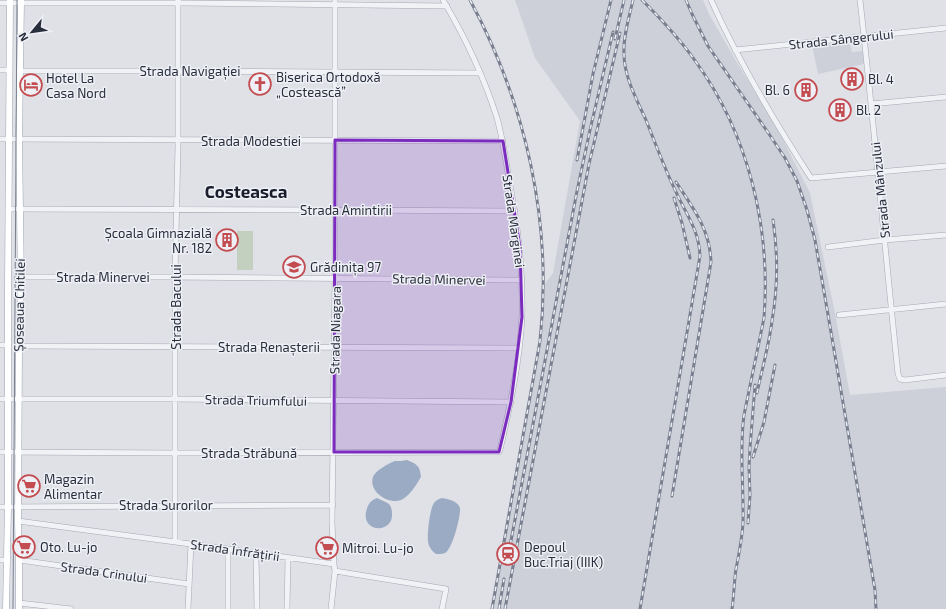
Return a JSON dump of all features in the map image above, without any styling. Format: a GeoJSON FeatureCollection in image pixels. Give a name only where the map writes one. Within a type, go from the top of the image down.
{"type":"FeatureCollection","features":[{"type":"Feature","properties":{"kind":"main road","name":"Șoseaua Chitilei"},"geometry":{"type":"LineString","coordinates":[[10,1],[8,399],[18,507],[19,606]]}},
{"type":"Feature","properties":{"kind":"main road","name":"Șoseaua Chitilei"},"geometry":{"type":"LineString","coordinates":[[6,609],[3,560],[18,399],[21,1]]}},
{"type":"Feature","properties":{"kind":"street","name":"Strada Marginei"},"geometry":{"type":"LineString","coordinates":[[443,0],[459,28],[480,74],[497,119],[515,211],[520,247],[522,317],[519,348],[511,402],[499,452]]}},
{"type":"Feature","properties":{"kind":"street"},"geometry":{"type":"LineString","coordinates":[[711,0],[735,50],[777,125],[810,178],[946,166]]}},
{"type":"Feature","properties":{"kind":"street","name":"Strada Mânzului"},"geometry":{"type":"LineString","coordinates":[[860,0],[898,374],[900,379],[905,380],[946,375]]}},
{"type":"Feature","properties":{"kind":"street"},"geometry":{"type":"LineString","coordinates":[[0,3],[10,1],[335,2],[447,6]]}},
{"type":"Feature","properties":{"kind":"street","name":"Strada Bacului"},"geometry":{"type":"LineString","coordinates":[[175,542],[175,277],[178,141],[178,1]]}},
{"type":"Feature","properties":{"kind":"street","name":"Strada Niagara"},"geometry":{"type":"LineString","coordinates":[[334,564],[332,546],[335,278],[335,2]]}},
{"type":"Feature","properties":{"kind":"street","name":"Strada Sângerului"},"geometry":{"type":"LineString","coordinates":[[735,50],[946,28]]}},
{"type":"Feature","properties":{"kind":"street"},"geometry":{"type":"LineString","coordinates":[[0,70],[9,70]]}},
{"type":"Feature","properties":{"kind":"street","name":"Strada Navigației"},"geometry":{"type":"LineString","coordinates":[[20,71],[480,74]]}},
{"type":"Feature","properties":{"kind":"street"},"geometry":{"type":"LineString","coordinates":[[871,104],[946,97]]}},
{"type":"Feature","properties":{"kind":"street","name":"Strada Modestiei"},"geometry":{"type":"LineString","coordinates":[[0,139],[502,142]]}},
{"type":"Feature","properties":{"kind":"street","name":"Strada Amintirii"},"geometry":{"type":"LineString","coordinates":[[9,208],[515,211]]}},
{"type":"Feature","properties":{"kind":"street"},"geometry":{"type":"LineString","coordinates":[[828,247],[946,235]]}},
{"type":"Feature","properties":{"kind":"street","name":"Strada Minervei"},"geometry":{"type":"LineString","coordinates":[[20,277],[522,280]]}},
{"type":"Feature","properties":{"kind":"street"},"geometry":{"type":"LineString","coordinates":[[839,315],[946,304]]}},
{"type":"Feature","properties":{"kind":"street"},"geometry":{"type":"LineString","coordinates":[[0,345],[8,345]]}},
{"type":"Feature","properties":{"kind":"street","name":"Strada Renașterii"},"geometry":{"type":"LineString","coordinates":[[19,346],[519,348]]}},
{"type":"Feature","properties":{"kind":"street","name":"Strada Triumfului"},"geometry":{"type":"LineString","coordinates":[[0,399],[511,402]]}},
{"type":"Feature","properties":{"kind":"street","name":"Strada Străbună"},"geometry":{"type":"LineString","coordinates":[[0,452],[499,452]]}},
{"type":"Feature","properties":{"kind":"street","name":"Strada Surorilor"},"geometry":{"type":"LineString","coordinates":[[0,507],[333,505]]}},
{"type":"Feature","properties":{"kind":"street","name":"Strada Înfrățirii"},"geometry":{"type":"LineString","coordinates":[[18,521],[334,564]]}},
{"type":"Feature","properties":{"kind":"street"},"geometry":{"type":"LineString","coordinates":[[188,609],[191,544]]}},
{"type":"Feature","properties":{"kind":"street"},"geometry":{"type":"LineString","coordinates":[[228,549],[228,609]]}},
{"type":"Feature","properties":{"kind":"street"},"geometry":{"type":"LineString","coordinates":[[256,553],[256,609]]}},
{"type":"Feature","properties":{"kind":"street"},"geometry":{"type":"LineString","coordinates":[[287,609],[288,558]]}},
{"type":"Feature","properties":{"kind":"street","name":"Strada Crinului"},"geometry":{"type":"LineString","coordinates":[[19,560],[189,584]]}},
{"type":"Feature","properties":{"kind":"street"},"geometry":{"type":"LineString","coordinates":[[331,609],[335,571],[334,564]]}},
{"type":"Feature","properties":{"kind":"street"},"geometry":{"type":"LineString","coordinates":[[335,571],[446,589],[442,609]]}},
{"type":"Feature","properties":{"kind":"street"},"geometry":{"type":"LineString","coordinates":[[19,606],[71,609]]}},
{"type":"Feature","properties":{"kind":"highlighted area"},"geometry":{"type":"Polygon","coordinates":[[[335,140],[503,141],[520,247],[522,317],[511,402],[499,452],[334,452],[335,140]]]}},
{"type":"Feature","properties":{"kind":"shaded area"},"geometry":{"type":"Polygon","coordinates":[[[515,0],[703,0],[709,14],[736,61],[778,130],[810,193],[835,313],[850,395],[946,387],[946,609],[490,609],[540,337],[541,289],[553,273],[580,121],[535,58],[515,0]]]}},
{"type":"Feature","properties":{"kind":"shaded area"},"geometry":{"type":"Polygon","coordinates":[[[849,40],[852,52],[863,51],[864,64],[818,74],[812,45],[849,40]]]}},
{"type":"Feature","properties":{"kind":"green space"},"geometry":{"type":"Polygon","coordinates":[[[237,231],[253,231],[253,270],[237,270],[237,231]]]}},
{"type":"Feature","properties":{"kind":"water"},"geometry":{"type":"Polygon","coordinates":[[[407,460],[419,468],[421,477],[407,496],[401,500],[391,501],[376,492],[372,482],[376,472],[392,462],[407,460]]]}},
{"type":"Feature","properties":{"kind":"water"},"geometry":{"type":"Polygon","coordinates":[[[377,498],[389,504],[392,512],[391,520],[388,525],[378,528],[369,524],[366,519],[366,512],[369,505],[377,498]]]}},
{"type":"Feature","properties":{"kind":"water"},"geometry":{"type":"Polygon","coordinates":[[[442,498],[457,504],[460,508],[460,512],[456,532],[448,551],[442,554],[436,554],[429,545],[428,527],[434,503],[442,498]]]}},
{"type":"Feature","properties":{"kind":"tram line"},"geometry":{"type":"LineString","coordinates":[[13,609],[17,0]]}},
{"type":"Feature","properties":{"kind":"railway"},"geometry":{"type":"LineString","coordinates":[[470,0],[490,40],[520,122],[531,165],[538,209],[542,253],[543,297],[540,341],[492,609]]}},
{"type":"Feature","properties":{"kind":"railway"},"geometry":{"type":"LineString","coordinates":[[577,160],[593,74],[611,0]]}},
{"type":"Feature","properties":{"kind":"railway"},"geometry":{"type":"LineString","coordinates":[[615,39],[624,0]]}},
{"type":"Feature","properties":{"kind":"railway"},"geometry":{"type":"LineString","coordinates":[[633,0],[624,40],[626,71],[668,176],[695,231],[700,256],[640,609]]}},
{"type":"Feature","properties":{"kind":"railway"},"geometry":{"type":"LineString","coordinates":[[642,0],[683,45],[714,90],[730,120],[743,152],[760,217],[764,251],[764,318],[744,415],[742,442],[743,523],[735,574],[732,609]]}},
{"type":"Feature","properties":{"kind":"railway"},"geometry":{"type":"LineString","coordinates":[[686,0],[708,46],[785,158],[797,181],[807,210],[815,240],[826,303],[875,590],[876,609]]}},
{"type":"Feature","properties":{"kind":"railway"},"geometry":{"type":"LineString","coordinates":[[507,562],[577,191],[613,32]]}},
{"type":"Feature","properties":{"kind":"railway"},"geometry":{"type":"LineString","coordinates":[[505,609],[589,164],[620,33]]}},
{"type":"Feature","properties":{"kind":"railway"},"geometry":{"type":"LineString","coordinates":[[672,496],[711,262],[708,239],[700,219],[676,182]]}},
{"type":"Feature","properties":{"kind":"railway"},"geometry":{"type":"LineString","coordinates":[[674,198],[682,223],[690,258]]}},
{"type":"Feature","properties":{"kind":"railway"},"geometry":{"type":"LineString","coordinates":[[757,393],[774,308],[776,283],[776,245],[773,220]]}},
{"type":"Feature","properties":{"kind":"railway"},"geometry":{"type":"LineString","coordinates":[[753,457],[764,422],[775,365]]}},
{"type":"Feature","properties":{"kind":"railway"},"geometry":{"type":"LineString","coordinates":[[748,523],[750,495],[749,467],[755,385]]}},
{"type":"Feature","properties":{"kind":"railway"},"geometry":{"type":"LineString","coordinates":[[499,609],[504,579]]}},
{"type":"Feature","properties":{"kind":"place","name":"Bl. 4"},"geometry":{"type":"Point","coordinates":[852,79]}},
{"type":"Feature","properties":{"kind":"place","name":"Biserica Ortodoxă „Costească”"},"geometry":{"type":"Point","coordinates":[260,84]}},
{"type":"Feature","properties":{"kind":"place","name":"Hotel La Casa Nord"},"geometry":{"type":"Point","coordinates":[31,85]}},
{"type":"Feature","properties":{"kind":"place","name":"Bl. 6"},"geometry":{"type":"Point","coordinates":[806,90]}},
{"type":"Feature","properties":{"kind":"place","name":"Bl. 2"},"geometry":{"type":"Point","coordinates":[840,110]}},
{"type":"Feature","properties":{"kind":"place","name":"Școala Gimnazială Nr. 182"},"geometry":{"type":"Point","coordinates":[227,240]}},
{"type":"Feature","properties":{"kind":"place","name":"Grădinița 97"},"geometry":{"type":"Point","coordinates":[294,267]}},
{"type":"Feature","properties":{"kind":"place","name":"Magazin Alimentar"},"geometry":{"type":"Point","coordinates":[29,486]}},
{"type":"Feature","properties":{"kind":"place","name":"Oto. Lu-jo"},"geometry":{"type":"Point","coordinates":[24,547]}},
{"type":"Feature","properties":{"kind":"place","name":"Mitroi. Lu-jo"},"geometry":{"type":"Point","coordinates":[327,548]}},
{"type":"Feature","properties":{"kind":"place","name":"Depoul Buc.Triaj (IIIK)"},"geometry":{"type":"Point","coordinates":[508,554]}},
{"type":"Feature","properties":{"kind":"district","name":"Costeasca"},"geometry":{"type":"Point","coordinates":[246,192]}}]}
